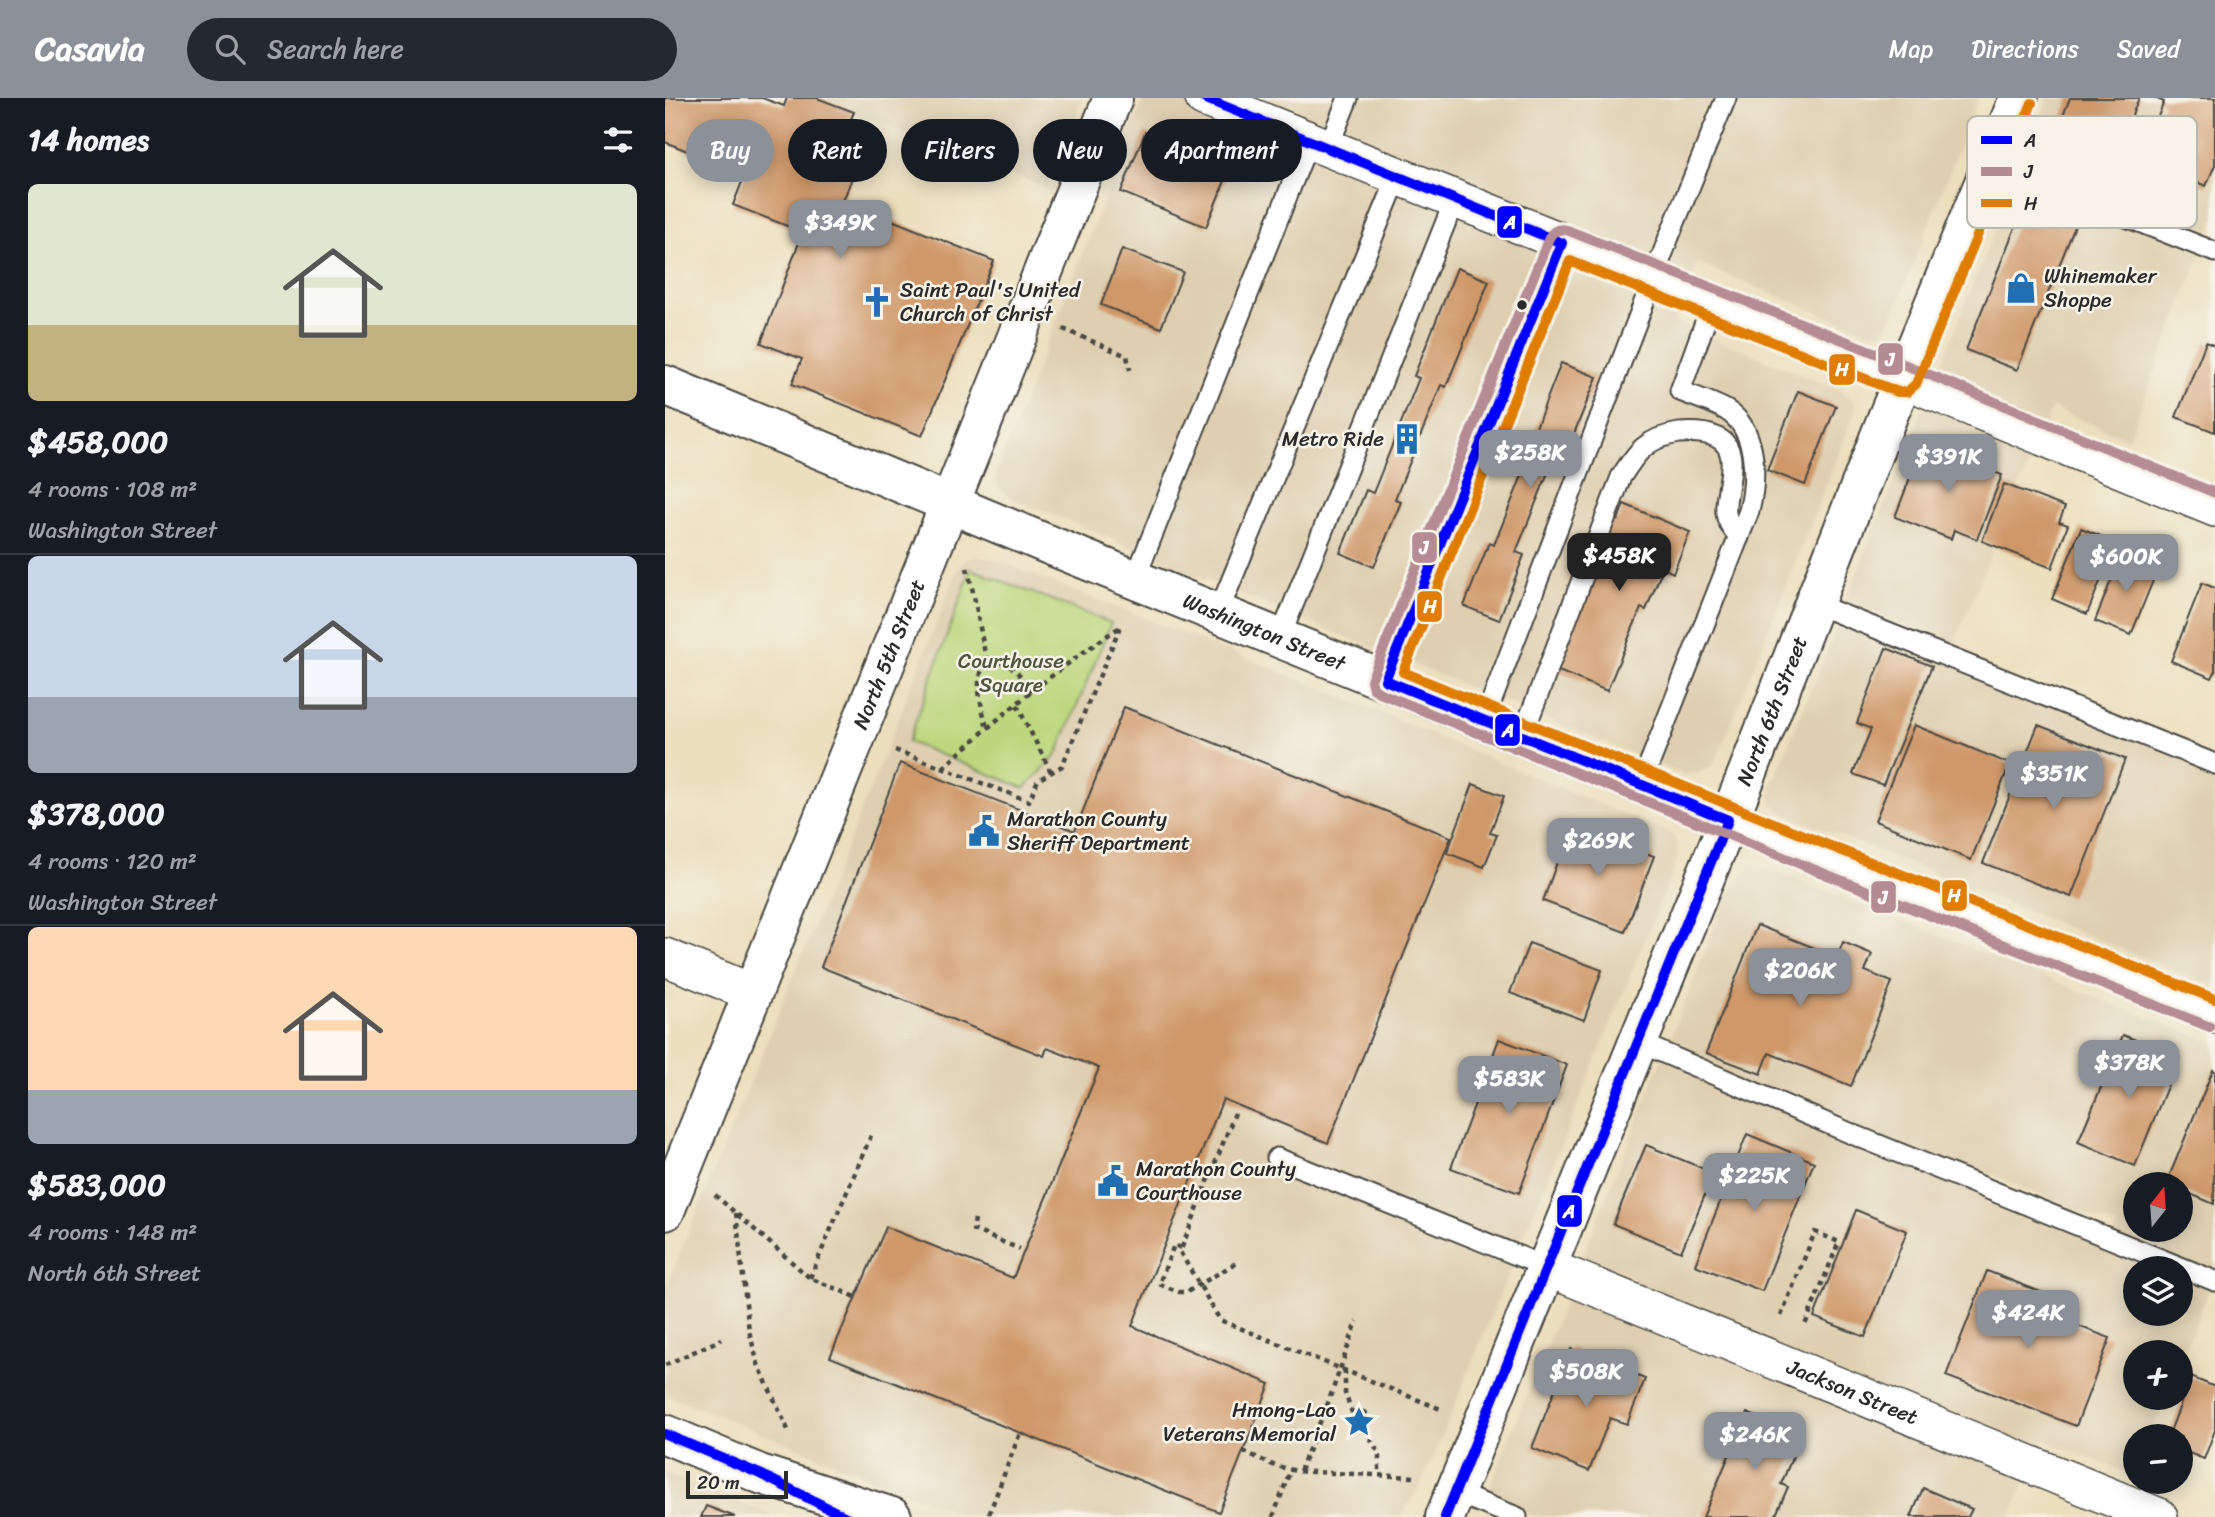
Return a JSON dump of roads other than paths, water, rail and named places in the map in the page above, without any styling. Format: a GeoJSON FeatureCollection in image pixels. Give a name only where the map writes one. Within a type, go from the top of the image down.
{"type":"FeatureCollection","features":[{"type":"Feature","properties":{"kind":"main road","name":"North 5th Street"},"geometry":{"type":"LineString","coordinates":[[665,1211],[1113,98]]}},
{"type":"Feature","properties":{"kind":"main road","name":"North 6th Street"},"geometry":{"type":"LineString","coordinates":[[2012,116],[2019,98]]}},
{"type":"Feature","properties":{"kind":"main road","name":"North 6th Street"},"geometry":{"type":"LineString","coordinates":[[1450,1505],[1967,224]]}},
{"type":"Feature","properties":{"kind":"main road","name":"Washington Street"},"geometry":{"type":"LineString","coordinates":[[665,385],[1522,737],[2215,1014]]}},
{"type":"Feature","properties":{"kind":"main road"},"geometry":{"type":"LineString","coordinates":[[665,1434],[760,1474],[846,1517]]}},
{"type":"Feature","properties":{"kind":"main road"},"geometry":{"type":"LineString","coordinates":[[760,1474],[892,1517]]}},
{"type":"Feature","properties":{"kind":"street"},"geometry":{"type":"LineString","coordinates":[[1204,98],[1903,379],[2215,508]]}},
{"type":"Feature","properties":{"kind":"street"},"geometry":{"type":"LineString","coordinates":[[665,957],[753,993]]}},
{"type":"Feature","properties":{"kind":"street","name":"Jackson Street"},"geometry":{"type":"LineString","coordinates":[[1546,1267],[2159,1517]]}},
{"type":"Feature","properties":{"kind":"lane"},"geometry":{"type":"LineString","coordinates":[[1135,579],[1318,144],[1348,98]]}},
{"type":"Feature","properties":{"kind":"lane"},"geometry":{"type":"LineString","coordinates":[[1484,721],[1725,98]]}},
{"type":"Feature","properties":{"kind":"lane"},"geometry":{"type":"LineString","coordinates":[[1219,613],[1398,176]]}},
{"type":"Feature","properties":{"kind":"lane"},"geometry":{"type":"LineString","coordinates":[[1280,638],[1455,199]]}},
{"type":"Feature","properties":{"kind":"lane"},"geometry":{"type":"LineString","coordinates":[[2154,228],[2215,252]]}},
{"type":"Feature","properties":{"kind":"lane"},"geometry":{"type":"LineString","coordinates":[[1385,680],[1562,243]]}},
{"type":"Feature","properties":{"kind":"lane"},"geometry":{"type":"LineString","coordinates":[[1641,785],[1753,496],[1753,464],[1749,437],[1739,421],[1727,411],[1680,391],[1712,303]]}},
{"type":"Feature","properties":{"kind":"lane"},"geometry":{"type":"LineString","coordinates":[[1522,737],[1621,477],[1642,448],[1653,440],[1691,432],[1710,434],[1721,440],[1727,447],[1731,464],[1725,512],[1739,537]]}},
{"type":"Feature","properties":{"kind":"lane"},"geometry":{"type":"LineString","coordinates":[[1813,603],[2215,764]]}},
{"type":"Feature","properties":{"kind":"lane"},"geometry":{"type":"LineString","coordinates":[[1639,1042],[1864,1139],[2215,1281]]}},
{"type":"Feature","properties":{"kind":"lane"},"geometry":{"type":"LineString","coordinates":[[1277,1158],[1546,1267]]}},
{"type":"Feature","properties":{"kind":"lane"},"geometry":{"type":"LineString","coordinates":[[1450,1505],[1517,1517]]}},
{"type":"Feature","properties":{"kind":"place","name":"Whinemaker Shoppe"},"geometry":{"type":"Point","coordinates":[2021,288]}},
{"type":"Feature","properties":{"kind":"place","name":"Saint Paul's United Church of Christ"},"geometry":{"type":"Point","coordinates":[877,302]}},
{"type":"Feature","properties":{"kind":"place","name":"Metro Ride"},"geometry":{"type":"Point","coordinates":[1407,439]}},
{"type":"Feature","properties":{"kind":"place","name":"Marathon County Sheriff Department"},"geometry":{"type":"Point","coordinates":[984,831]}},
{"type":"Feature","properties":{"kind":"place","name":"Marathon County Courthouse"},"geometry":{"type":"Point","coordinates":[1113,1181]}},
{"type":"Feature","properties":{"kind":"place","name":"Hmong-Lao Veterans Memorial"},"geometry":{"type":"Point","coordinates":[1359,1422]}},
{"type":"Feature","properties":{"kind":"park label","name":"Courthouse Square"},"geometry":{"type":"Point","coordinates":[1011,673]}}]}
